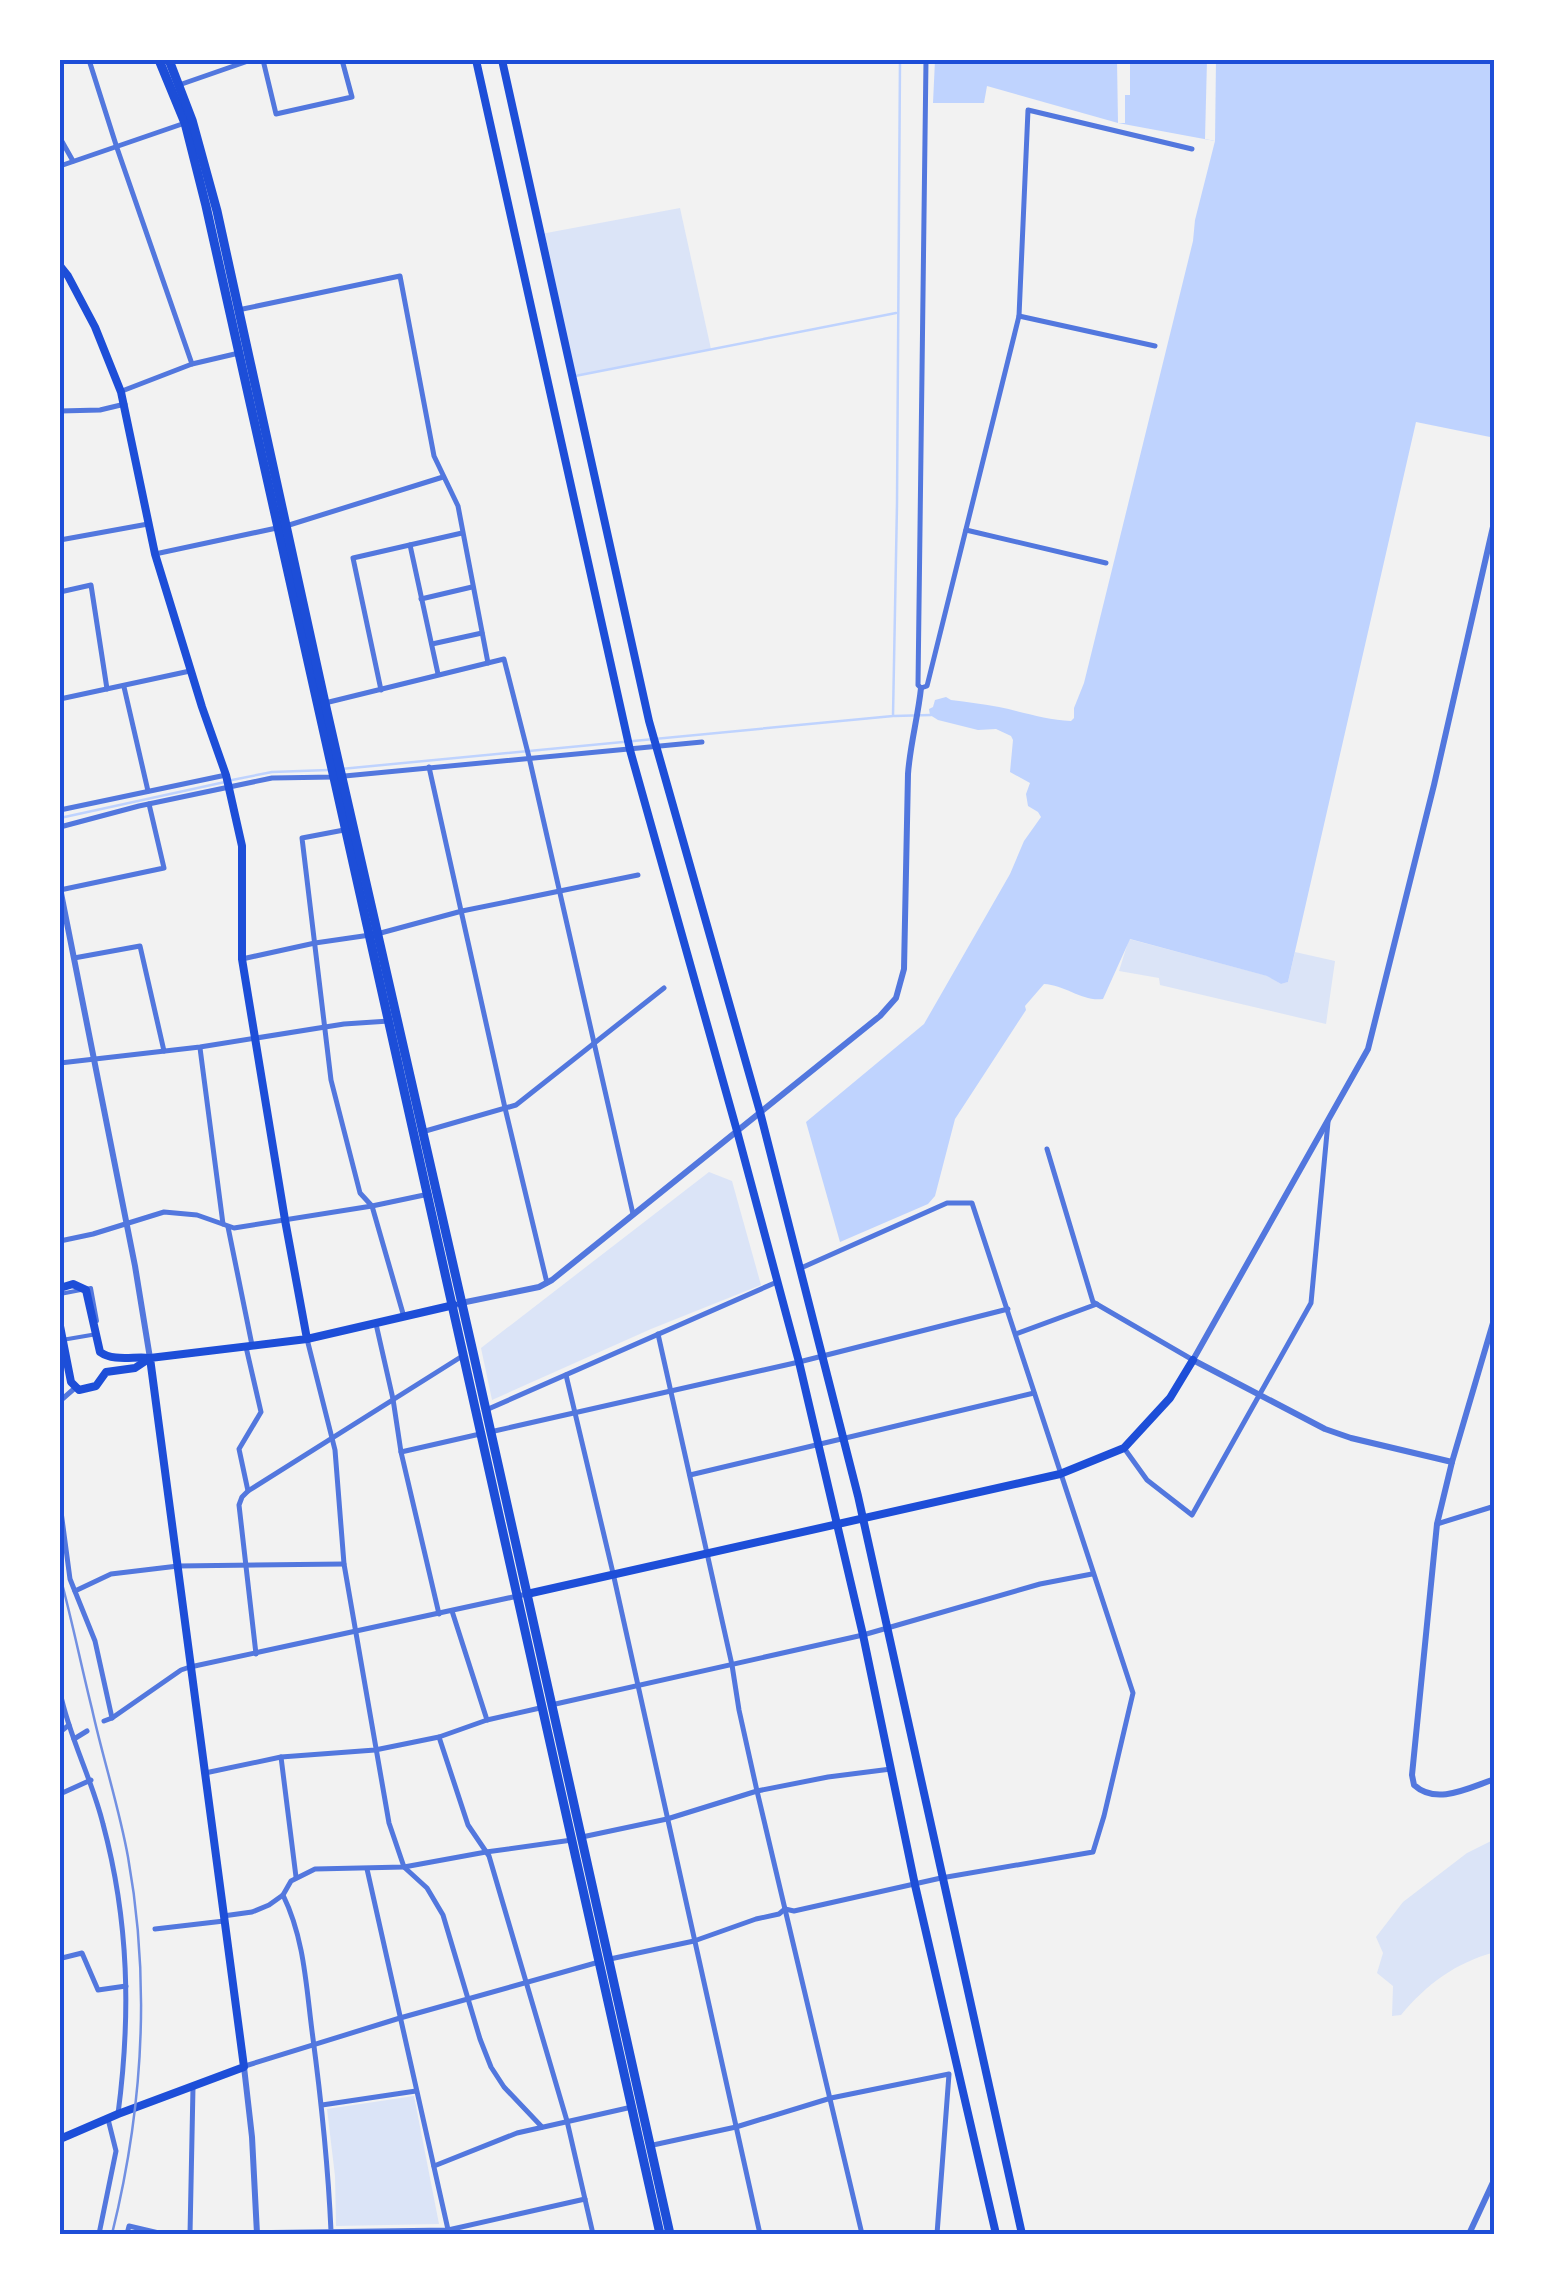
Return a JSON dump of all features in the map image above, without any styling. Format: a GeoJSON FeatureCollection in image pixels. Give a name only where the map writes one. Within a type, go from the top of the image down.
{"type":"FeatureCollection","features":[{"type":"Feature","properties":{"kind":"highway"},"geometry":{"type":"LineString","coordinates":[[160,60],[188,122],[217,211],[243,352]]}},
{"type":"Feature","properties":{"kind":"highway"},"geometry":{"type":"LineString","coordinates":[[170,60],[243,352],[432,1193],[456,1304],[462,1356],[527,1594],[547,1706],[636,2106],[660,2234]]}},
{"type":"Feature","properties":{"kind":"highway"},"geometry":{"type":"LineString","coordinates":[[282,527],[325,704],[338,776]]}},
{"type":"Feature","properties":{"kind":"highway"},"geometry":{"type":"LineString","coordinates":[[393,1021],[422,1132],[432,1193]]}},
{"type":"Feature","properties":{"kind":"highway"},"geometry":{"type":"LineString","coordinates":[[456,1304],[474,1352],[516,1597],[547,1706]]}},
{"type":"Feature","properties":{"kind":"highway"},"geometry":{"type":"LineString","coordinates":[[636,2106],[650,2146],[670,2234]]}},
{"type":"Feature","properties":{"kind":"main road"},"geometry":{"type":"LineString","coordinates":[[476,60],[630,750],[799,1362],[996,2234]]}},
{"type":"Feature","properties":{"kind":"main road"},"geometry":{"type":"LineString","coordinates":[[502,60],[656,747],[760,1112],[844,1439],[1022,2234]]}},
{"type":"Feature","properties":{"kind":"main road"},"geometry":{"type":"LineString","coordinates":[[60,266],[95,327],[122,392],[154,554],[226,775],[242,846],[242,959],[307,1338]]}},
{"type":"Feature","properties":{"kind":"main road"},"geometry":{"type":"LineString","coordinates":[[60,1291],[73,1284],[86,1290],[100,1352],[112,1358],[150,1358],[307,1338],[456,1304]]}},
{"type":"Feature","properties":{"kind":"main road"},"geometry":{"type":"LineString","coordinates":[[60,1326],[71,1382],[79,1390],[92,1388],[106,1372],[135,1368],[150,1358]]}},
{"type":"Feature","properties":{"kind":"main road"},"geometry":{"type":"LineString","coordinates":[[60,2139],[244,2067],[150,1358]]}},
{"type":"Feature","properties":{"kind":"main road"},"geometry":{"type":"LineString","coordinates":[[527,1594],[1060,1474],[1124,1448],[1170,1398],[1193,1360]]}},
{"type":"Feature","properties":{"kind":"street"},"geometry":{"type":"LineString","coordinates":[[89,60],[192,364]]}},
{"type":"Feature","properties":{"kind":"street"},"geometry":{"type":"LineString","coordinates":[[179,85],[238,61],[251,60]]}},
{"type":"Feature","properties":{"kind":"street"},"geometry":{"type":"LineString","coordinates":[[263,60],[276,114],[352,97],[342,60]]}},
{"type":"Feature","properties":{"kind":"street"},"geometry":{"type":"LineString","coordinates":[[456,1304],[547,1283],[880,1016],[896,998],[904,969],[908,774],[921,688],[918,685],[926,60]]}},
{"type":"Feature","properties":{"kind":"street"},"geometry":{"type":"LineString","coordinates":[[921,688],[926,686],[1019,316],[1028,110],[1192,149]]}},
{"type":"Feature","properties":{"kind":"street"},"geometry":{"type":"LineString","coordinates":[[60,166],[188,122]]}},
{"type":"Feature","properties":{"kind":"street"},"geometry":{"type":"LineString","coordinates":[[60,138],[74,162]]}},
{"type":"Feature","properties":{"kind":"street"},"geometry":{"type":"LineString","coordinates":[[238,310],[400,276],[434,456],[458,506],[488,663]]}},
{"type":"Feature","properties":{"kind":"street"},"geometry":{"type":"LineString","coordinates":[[1019,316],[1156,346]]}},
{"type":"Feature","properties":{"kind":"street"},"geometry":{"type":"LineString","coordinates":[[122,392],[192,364],[243,352]]}},
{"type":"Feature","properties":{"kind":"street"},"geometry":{"type":"LineString","coordinates":[[60,411],[100,410],[125,404]]}},
{"type":"Feature","properties":{"kind":"street"},"geometry":{"type":"LineString","coordinates":[[154,554],[282,527],[444,477]]}},
{"type":"Feature","properties":{"kind":"street"},"geometry":{"type":"LineString","coordinates":[[1193,1360],[1368,1049],[1495,518]]}},
{"type":"Feature","properties":{"kind":"street"},"geometry":{"type":"LineString","coordinates":[[60,540],[148,524]]}},
{"type":"Feature","properties":{"kind":"street"},"geometry":{"type":"LineString","coordinates":[[966,530],[1106,563]]}},
{"type":"Feature","properties":{"kind":"street"},"geometry":{"type":"LineString","coordinates":[[381,690],[352,558],[463,533]]}},
{"type":"Feature","properties":{"kind":"street"},"geometry":{"type":"LineString","coordinates":[[410,545],[438,676]]}},
{"type":"Feature","properties":{"kind":"street"},"geometry":{"type":"LineString","coordinates":[[60,592],[90,585],[106,688]]}},
{"type":"Feature","properties":{"kind":"street"},"geometry":{"type":"LineString","coordinates":[[422,598],[473,587]]}},
{"type":"Feature","properties":{"kind":"street"},"geometry":{"type":"LineString","coordinates":[[432,644],[482,633]]}},
{"type":"Feature","properties":{"kind":"street"},"geometry":{"type":"LineString","coordinates":[[325,704],[504,659],[633,1214]]}},
{"type":"Feature","properties":{"kind":"street"},"geometry":{"type":"LineString","coordinates":[[60,699],[190,671]]}},
{"type":"Feature","properties":{"kind":"street"},"geometry":{"type":"LineString","coordinates":[[124,685],[148,791]]}},
{"type":"Feature","properties":{"kind":"street"},"geometry":{"type":"LineString","coordinates":[[60,827],[272,778],[338,776],[702,742]]}},
{"type":"Feature","properties":{"kind":"street"},"geometry":{"type":"LineString","coordinates":[[429,767],[547,1283]]}},
{"type":"Feature","properties":{"kind":"street"},"geometry":{"type":"LineString","coordinates":[[60,810],[226,775]]}},
{"type":"Feature","properties":{"kind":"street"},"geometry":{"type":"LineString","coordinates":[[149,804],[164,868],[60,889],[150,1358]]}},
{"type":"Feature","properties":{"kind":"street"},"geometry":{"type":"LineString","coordinates":[[350,828],[302,838],[335,1096],[360,1193],[372,1206],[404,1317]]}},
{"type":"Feature","properties":{"kind":"street"},"geometry":{"type":"LineString","coordinates":[[242,959],[373,935],[462,911],[638,875]]}},
{"type":"Feature","properties":{"kind":"street"},"geometry":{"type":"LineString","coordinates":[[74,958],[140,946],[164,1051]]}},
{"type":"Feature","properties":{"kind":"street"},"geometry":{"type":"LineString","coordinates":[[422,1132],[516,1105],[664,988]]}},
{"type":"Feature","properties":{"kind":"street"},"geometry":{"type":"LineString","coordinates":[[60,1063],[393,1021]]}},
{"type":"Feature","properties":{"kind":"street"},"geometry":{"type":"LineString","coordinates":[[200,1047],[226,1226],[261,1412],[239,1450],[248,1490]]}},
{"type":"Feature","properties":{"kind":"street"},"geometry":{"type":"LineString","coordinates":[[1124,1448],[1147,1480],[1192,1515],[1311,1303],[1328,1120]]}},
{"type":"Feature","properties":{"kind":"street"},"geometry":{"type":"LineString","coordinates":[[1048,1149],[1093,1302],[1259,1396],[1338,1434],[1452,1462]]}},
{"type":"Feature","properties":{"kind":"street"},"geometry":{"type":"LineString","coordinates":[[60,1241],[155,1213],[197,1215],[226,1226],[285,1220],[432,1193]]}},
{"type":"Feature","properties":{"kind":"street"},"geometry":{"type":"LineString","coordinates":[[257,2233],[244,2067],[525,1982],[694,1941],[786,1910],[794,1912],[942,1878],[1093,1852],[1132,1693],[972,1203],[947,1203],[800,1268]]}},
{"type":"Feature","properties":{"kind":"street"},"geometry":{"type":"LineString","coordinates":[[486,1410],[778,1282]]}},
{"type":"Feature","properties":{"kind":"street"},"geometry":{"type":"LineString","coordinates":[[60,1291],[91,1288],[107,1376]]}},
{"type":"Feature","properties":{"kind":"street"},"geometry":{"type":"LineString","coordinates":[[1016,1334],[1097,1304]]}},
{"type":"Feature","properties":{"kind":"street"},"geometry":{"type":"LineString","coordinates":[[401,1452],[799,1362],[1008,1309]]}},
{"type":"Feature","properties":{"kind":"street"},"geometry":{"type":"LineString","coordinates":[[1495,1316],[1438,1524],[1412,1775],[1414,1786],[1431,1795],[1446,1795],[1495,1779]]}},
{"type":"Feature","properties":{"kind":"street"},"geometry":{"type":"LineString","coordinates":[[376,1323],[401,1452],[440,1614]]}},
{"type":"Feature","properties":{"kind":"street"},"geometry":{"type":"LineString","coordinates":[[60,1341],[99,1334]]}},
{"type":"Feature","properties":{"kind":"street"},"geometry":{"type":"LineString","coordinates":[[658,1334],[757,1791],[862,2234]]}},
{"type":"Feature","properties":{"kind":"street"},"geometry":{"type":"LineString","coordinates":[[307,1338],[335,1450],[344,1564],[389,1824],[404,1866],[439,1906],[447,1925],[491,2067],[542,2127]]}},
{"type":"Feature","properties":{"kind":"street"},"geometry":{"type":"LineString","coordinates":[[256,1654],[239,1505],[242,1497],[393,1399],[474,1352]]}},
{"type":"Feature","properties":{"kind":"street"},"geometry":{"type":"LineString","coordinates":[[566,1375],[760,2234]]}},
{"type":"Feature","properties":{"kind":"street"},"geometry":{"type":"LineString","coordinates":[[60,1401],[76,1388]]}},
{"type":"Feature","properties":{"kind":"street"},"geometry":{"type":"LineString","coordinates":[[690,1474],[1034,1392]]}},
{"type":"Feature","properties":{"kind":"street"},"geometry":{"type":"LineString","coordinates":[[60,1504],[70,1579],[95,1641],[112,1718]]}},
{"type":"Feature","properties":{"kind":"street"},"geometry":{"type":"LineString","coordinates":[[1438,1524],[1495,1506]]}},
{"type":"Feature","properties":{"kind":"street"},"geometry":{"type":"LineString","coordinates":[[75,1591],[112,1574],[178,1566],[344,1564]]}},
{"type":"Feature","properties":{"kind":"street"},"geometry":{"type":"LineString","coordinates":[[205,1773],[281,1756],[375,1750],[439,1736],[487,1720],[863,1635],[1040,1584],[1092,1574]]}},
{"type":"Feature","properties":{"kind":"street"},"geometry":{"type":"LineString","coordinates":[[104,1720],[190,1667],[527,1594]]}},
{"type":"Feature","properties":{"kind":"street"},"geometry":{"type":"LineString","coordinates":[[452,1611],[487,1720]]}},
{"type":"Feature","properties":{"kind":"street"},"geometry":{"type":"LineString","coordinates":[[60,1692],[104,1824],[124,1930],[127,2040],[118,2114]]}},
{"type":"Feature","properties":{"kind":"street"},"geometry":{"type":"LineString","coordinates":[[60,1732],[69,1726]]}},
{"type":"Feature","properties":{"kind":"street"},"geometry":{"type":"LineString","coordinates":[[74,1739],[87,1732]]}},
{"type":"Feature","properties":{"kind":"street"},"geometry":{"type":"LineString","coordinates":[[439,1736],[468,1825],[486,1852],[568,2121],[593,2234]]}},
{"type":"Feature","properties":{"kind":"street"},"geometry":{"type":"LineString","coordinates":[[281,1756],[296,1878]]}},
{"type":"Feature","properties":{"kind":"street"},"geometry":{"type":"LineString","coordinates":[[154,1928],[260,1909],[284,1895],[296,1878],[322,1868],[404,1866],[576,1839],[667,1819],[757,1791],[891,1769]]}},
{"type":"Feature","properties":{"kind":"street"},"geometry":{"type":"LineString","coordinates":[[60,1794],[90,1780]]}},
{"type":"Feature","properties":{"kind":"street"},"geometry":{"type":"LineString","coordinates":[[367,1868],[448,2232]]}},
{"type":"Feature","properties":{"kind":"street"},"geometry":{"type":"LineString","coordinates":[[284,1895],[301,1944],[322,2105],[330,2232]]}},
{"type":"Feature","properties":{"kind":"street"},"geometry":{"type":"LineString","coordinates":[[60,1953],[62,1958],[82,1953],[98,1990],[126,1986]]}},
{"type":"Feature","properties":{"kind":"street"},"geometry":{"type":"LineString","coordinates":[[650,2146],[736,2127],[830,2098],[949,2074],[937,2234]]}},
{"type":"Feature","properties":{"kind":"street"},"geometry":{"type":"LineString","coordinates":[[190,2234],[193,2087]]}},
{"type":"Feature","properties":{"kind":"street"},"geometry":{"type":"LineString","coordinates":[[322,2105],[416,2091]]}},
{"type":"Feature","properties":{"kind":"street"},"geometry":{"type":"LineString","coordinates":[[434,2166],[517,2133],[636,2106]]}},
{"type":"Feature","properties":{"kind":"street"},"geometry":{"type":"LineString","coordinates":[[99,2234],[116,2151],[108,2119]]}},
{"type":"Feature","properties":{"kind":"street"},"geometry":{"type":"LineString","coordinates":[[1469,2234],[1495,2178]]}},
{"type":"Feature","properties":{"kind":"street"},"geometry":{"type":"LineString","coordinates":[[126,2234],[129,2226],[163,2234],[448,2232],[585,2199]]}},
{"type":"Feature","properties":{"kind":"shaded area"},"geometry":{"type":"Polygon","coordinates":[[[680,208],[711,349],[573,377],[541,234],[680,208]]]}},
{"type":"Feature","properties":{"kind":"shaded area"},"geometry":{"type":"Polygon","coordinates":[[[1129,939],[1268,976],[1281,984],[1288,982],[1295,952],[1335,961],[1326,1024],[1160,985],[1159,978],[1119,971],[1129,939]]]}},
{"type":"Feature","properties":{"kind":"shaded area"},"geometry":{"type":"Polygon","coordinates":[[[709,1172],[732,1181],[761,1285],[492,1400],[481,1348],[709,1172]]]}},
{"type":"Feature","properties":{"kind":"shaded area"},"geometry":{"type":"Polygon","coordinates":[[[1495,1839],[1495,1952],[1455,1969],[1432,1984],[1401,2015],[1392,2016],[1393,1986],[1377,1973],[1383,1953],[1376,1937],[1403,1902],[1467,1853],[1495,1839]]]}},
{"type":"Feature","properties":{"kind":"shaded area"},"geometry":{"type":"Polygon","coordinates":[[[414,2096],[439,2224],[336,2226],[327,2109],[414,2096]]]}},
{"type":"Feature","properties":{"kind":"water"},"geometry":{"type":"Polygon","coordinates":[[[935,60],[1495,60],[1495,438],[1416,422],[1288,982],[1281,984],[1267,976],[1130,939],[1103,999],[1044,984],[1025,1006],[955,1119],[935,1196],[928,1204],[840,1242],[806,1122],[924,1024],[1041,817],[1028,806],[1026,794],[1030,783],[1010,772],[1011,736],[996,729],[978,730],[938,720],[930,715],[929,709],[935,700],[946,697],[1053,719],[1074,718],[1215,141],[1118,123],[987,86],[984,103],[933,103],[935,60]]]}},
{"type":"Feature","properties":{"kind":"pier"},"geometry":{"type":"Polygon","coordinates":[[[1117,60],[1130,60],[1125,123],[1118,123],[1117,60]]]}},
{"type":"Feature","properties":{"kind":"pier"},"geometry":{"type":"Polygon","coordinates":[[[1207,60],[1216,60],[1215,141],[1205,139],[1207,60]]]}},
{"type":"Feature","properties":{"kind":"waterway"},"geometry":{"type":"LineString","coordinates":[[341,769],[893,716],[900,60]]}},
{"type":"Feature","properties":{"kind":"waterway"},"geometry":{"type":"LineString","coordinates":[[575,376],[896,313]]}},
{"type":"Feature","properties":{"kind":"waterway"},"geometry":{"type":"LineString","coordinates":[[894,716],[931,715]]}},
{"type":"Feature","properties":{"kind":"waterway"},"geometry":{"type":"LineString","coordinates":[[232,780],[272,772],[329,770]]}},
{"type":"Feature","properties":{"kind":"waterway"},"geometry":{"type":"LineString","coordinates":[[60,818],[225,782]]}},
{"type":"Feature","properties":{"kind":"railway"},"geometry":{"type":"LineString","coordinates":[[60,1576],[124,1838],[140,1952],[137,2094],[112,2234]]}}]}
